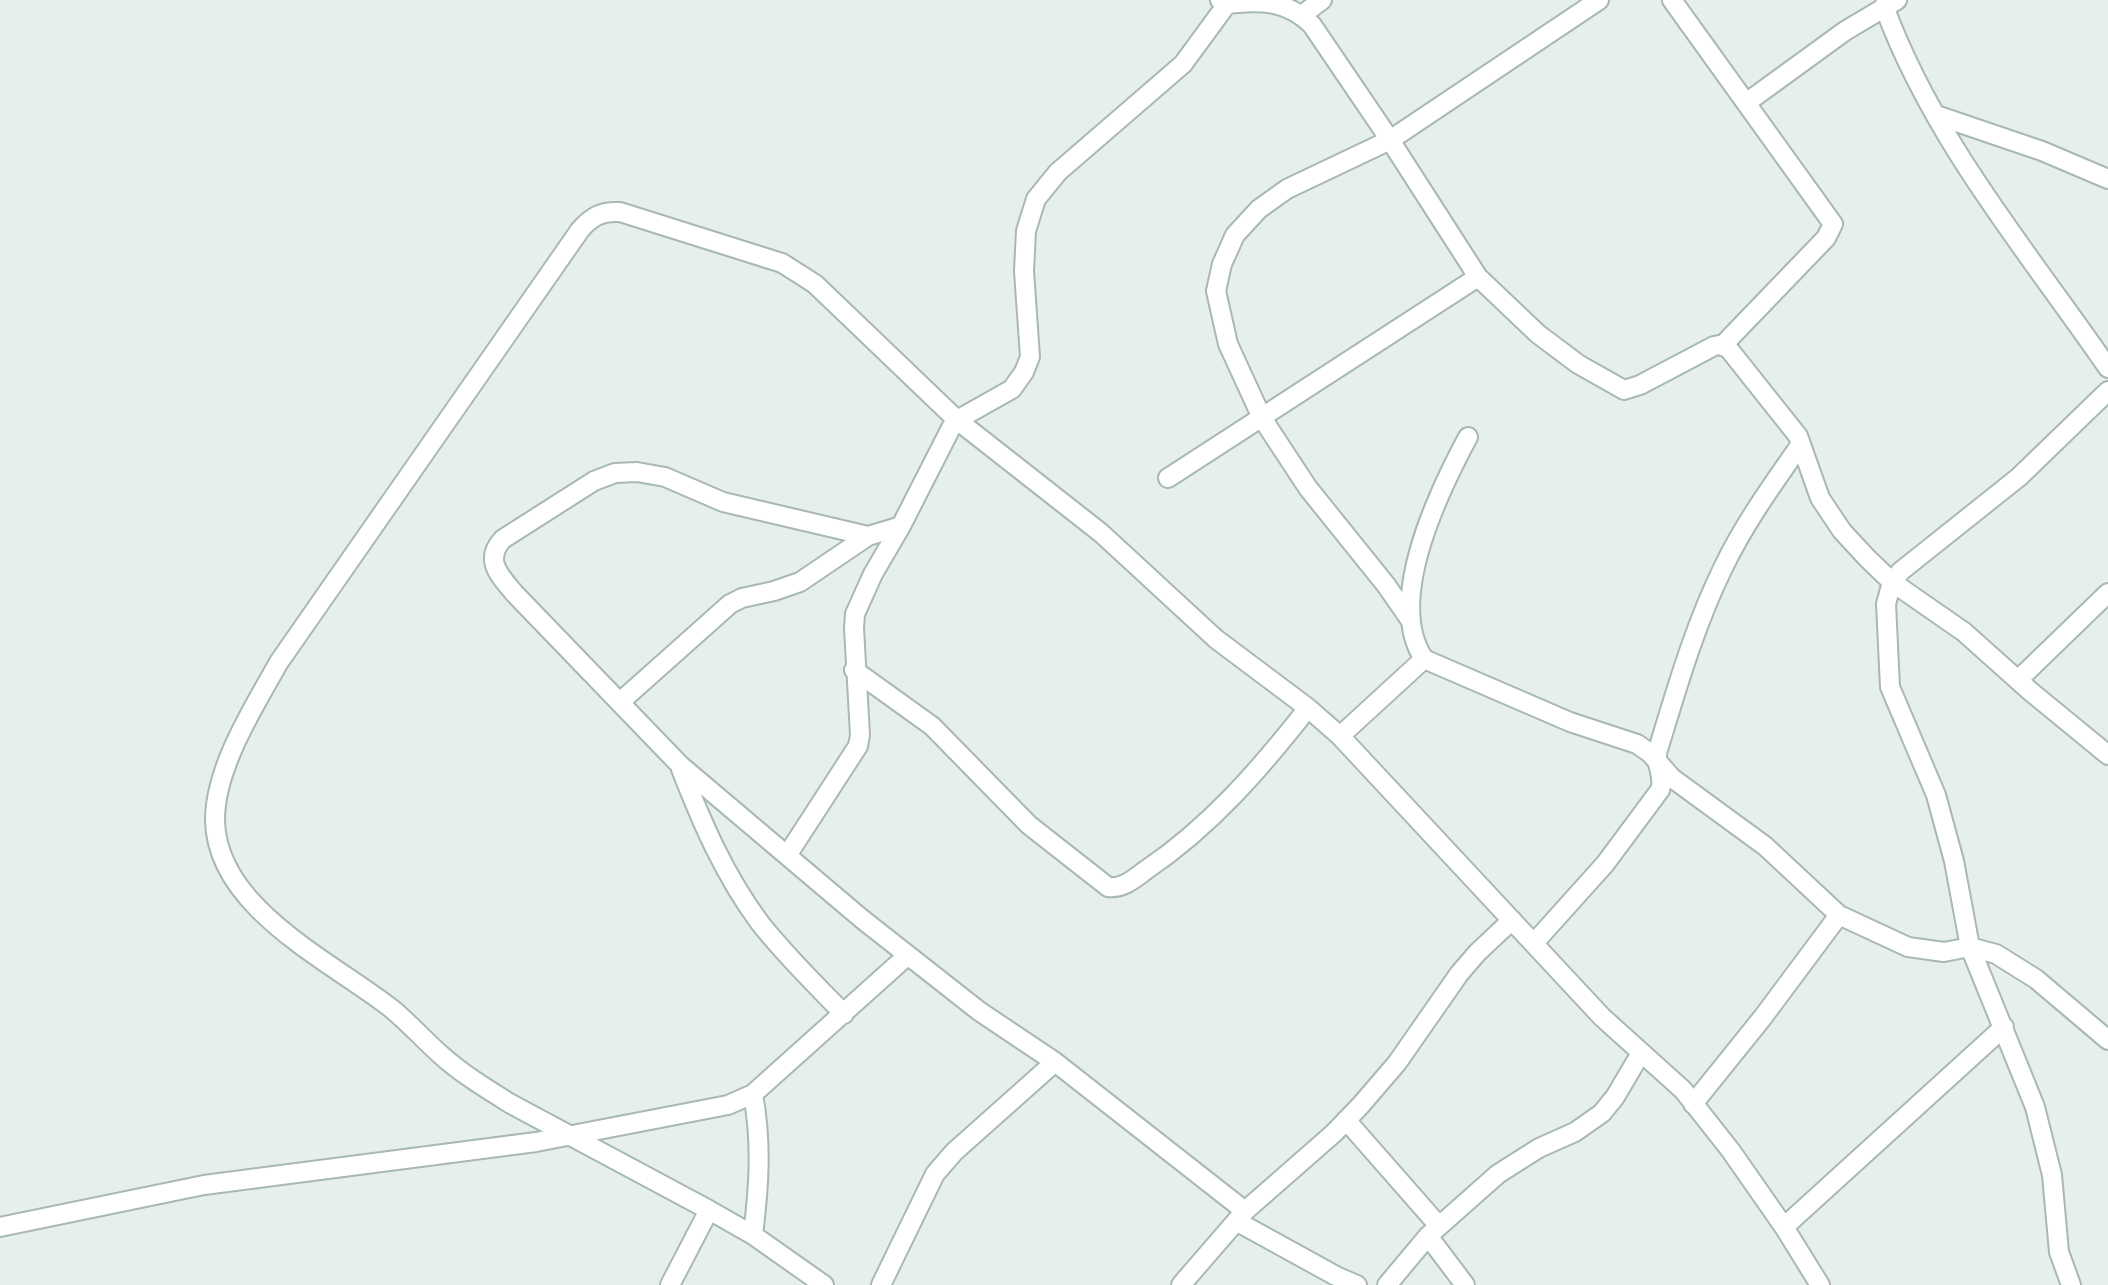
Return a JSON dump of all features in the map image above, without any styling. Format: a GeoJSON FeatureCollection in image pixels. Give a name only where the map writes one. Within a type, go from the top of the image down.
{"type":"FeatureCollection","features":[{"type":"Feature","properties":{"kind":"street"},"geometry":{"type":"LineString","coordinates":[[1302,15],[1322,0]]}},
{"type":"Feature","properties":{"kind":"street"},"geometry":{"type":"LineString","coordinates":[[1411,621],[1308,488],[1262,418],[1228,344],[1216,291],[1222,264],[1235,235],[1259,209],[1287,189],[1390,140],[1599,0]]}},
{"type":"Feature","properties":{"kind":"street"},"geometry":{"type":"LineString","coordinates":[[788,854],[858,746],[855,614],[873,574],[957,420],[1012,389],[1030,357],[1024,271],[1026,231],[1036,199],[1058,172],[1183,64],[1223,2],[1268,1],[1290,7],[1302,15],[1390,140],[1478,277],[1548,342],[1578,364],[1624,390],[1640,385],[1714,346],[1723,345],[1826,238],[1833,224],[1672,0]]}},
{"type":"Feature","properties":{"kind":"street"},"geometry":{"type":"LineString","coordinates":[[1746,103],[1890,3],[1900,49],[1936,115],[2002,219],[2108,368]]}},
{"type":"Feature","properties":{"kind":"street"},"geometry":{"type":"LineString","coordinates":[[1936,115],[2042,151],[2108,179]]}},
{"type":"Feature","properties":{"kind":"street"},"geometry":{"type":"LineString","coordinates":[[824,1285],[753,1235],[476,1082],[392,1009],[262,912],[229,872],[218,844],[215,818],[226,768],[279,662],[580,230],[596,215],[607,211],[620,212],[782,263],[815,284],[957,420],[1101,533],[1216,639],[1340,736],[1602,1017],[1659,1066],[1693,1104],[1731,1151],[1784,1227],[1813,1282]]}},
{"type":"Feature","properties":{"kind":"street"},"geometry":{"type":"LineString","coordinates":[[1168,478],[1478,277]]}},
{"type":"Feature","properties":{"kind":"street"},"geometry":{"type":"LineString","coordinates":[[1723,345],[1792,427],[1801,444],[1812,480],[1828,512],[1842,531],[1892,582],[1964,632],[2108,755]]}},
{"type":"Feature","properties":{"kind":"street"},"geometry":{"type":"LineString","coordinates":[[2071,1285],[2059,1252],[2052,1175],[2044,1137],[2004,1027],[1970,947],[1954,861],[1936,795],[1890,687],[1886,604],[1892,582],[1916,557],[2019,477],[2108,391]]}},
{"type":"Feature","properties":{"kind":"street"},"geometry":{"type":"LineString","coordinates":[[1468,437],[1441,488],[1419,551],[1411,621],[1415,646],[1424,659],[1570,722],[1637,744],[1672,778],[1765,846],[1839,915],[1908,947],[1944,952],[1970,947],[1996,954],[2013,962],[2108,1040]]}},
{"type":"Feature","properties":{"kind":"street"},"geometry":{"type":"LineString","coordinates":[[1534,943],[1605,864],[1655,798],[1662,784],[1657,762],[1676,690],[1722,569],[1757,507],[1801,444]]}},
{"type":"Feature","properties":{"kind":"street"},"geometry":{"type":"LineString","coordinates":[[868,536],[723,502],[665,477],[637,472],[615,473],[594,481],[503,539],[492,555],[497,573],[515,594],[680,765],[908,955],[979,1011],[1055,1062],[1240,1216],[1336,1276],[1357,1285]]}},
{"type":"Feature","properties":{"kind":"street"},"geometry":{"type":"LineString","coordinates":[[620,702],[730,604],[800,582],[868,536],[901,526]]}},
{"type":"Feature","properties":{"kind":"street"},"geometry":{"type":"LineString","coordinates":[[2018,680],[2108,593]]}},
{"type":"Feature","properties":{"kind":"street"},"geometry":{"type":"LineString","coordinates":[[1340,736],[1424,659]]}},
{"type":"Feature","properties":{"kind":"street"},"geometry":{"type":"LineString","coordinates":[[854,670],[926,721],[1029,825],[1103,885],[1115,888],[1154,864],[1222,809],[1263,765],[1308,708]]}},
{"type":"Feature","properties":{"kind":"street"},"geometry":{"type":"LineString","coordinates":[[680,765],[710,839],[748,906],[778,945],[844,1014]]}},
{"type":"Feature","properties":{"kind":"street"},"geometry":{"type":"LineString","coordinates":[[1693,1104],[1839,915]]}},
{"type":"Feature","properties":{"kind":"street"},"geometry":{"type":"LineString","coordinates":[[1181,1285],[1240,1216],[1346,1120],[1397,1063],[1459,974],[1512,920]]}},
{"type":"Feature","properties":{"kind":"street"},"geometry":{"type":"LineString","coordinates":[[0,1227],[204,1185],[572,1135],[728,1105],[753,1094],[908,955]]}},
{"type":"Feature","properties":{"kind":"street"},"geometry":{"type":"LineString","coordinates":[[1784,1227],[2004,1027]]}},
{"type":"Feature","properties":{"kind":"street"},"geometry":{"type":"LineString","coordinates":[[1387,1285],[1468,1198],[1519,1159],[1575,1132],[1602,1113],[1641,1053]]}},
{"type":"Feature","properties":{"kind":"street"},"geometry":{"type":"LineString","coordinates":[[881,1285],[935,1174],[954,1152],[1055,1062]]}},
{"type":"Feature","properties":{"kind":"street"},"geometry":{"type":"LineString","coordinates":[[753,1094],[760,1144],[759,1190],[753,1235]]}},
{"type":"Feature","properties":{"kind":"street"},"geometry":{"type":"LineString","coordinates":[[1346,1120],[1434,1231],[1465,1285]]}},
{"type":"Feature","properties":{"kind":"street"},"geometry":{"type":"LineString","coordinates":[[670,1285],[709,1210]]}}]}
